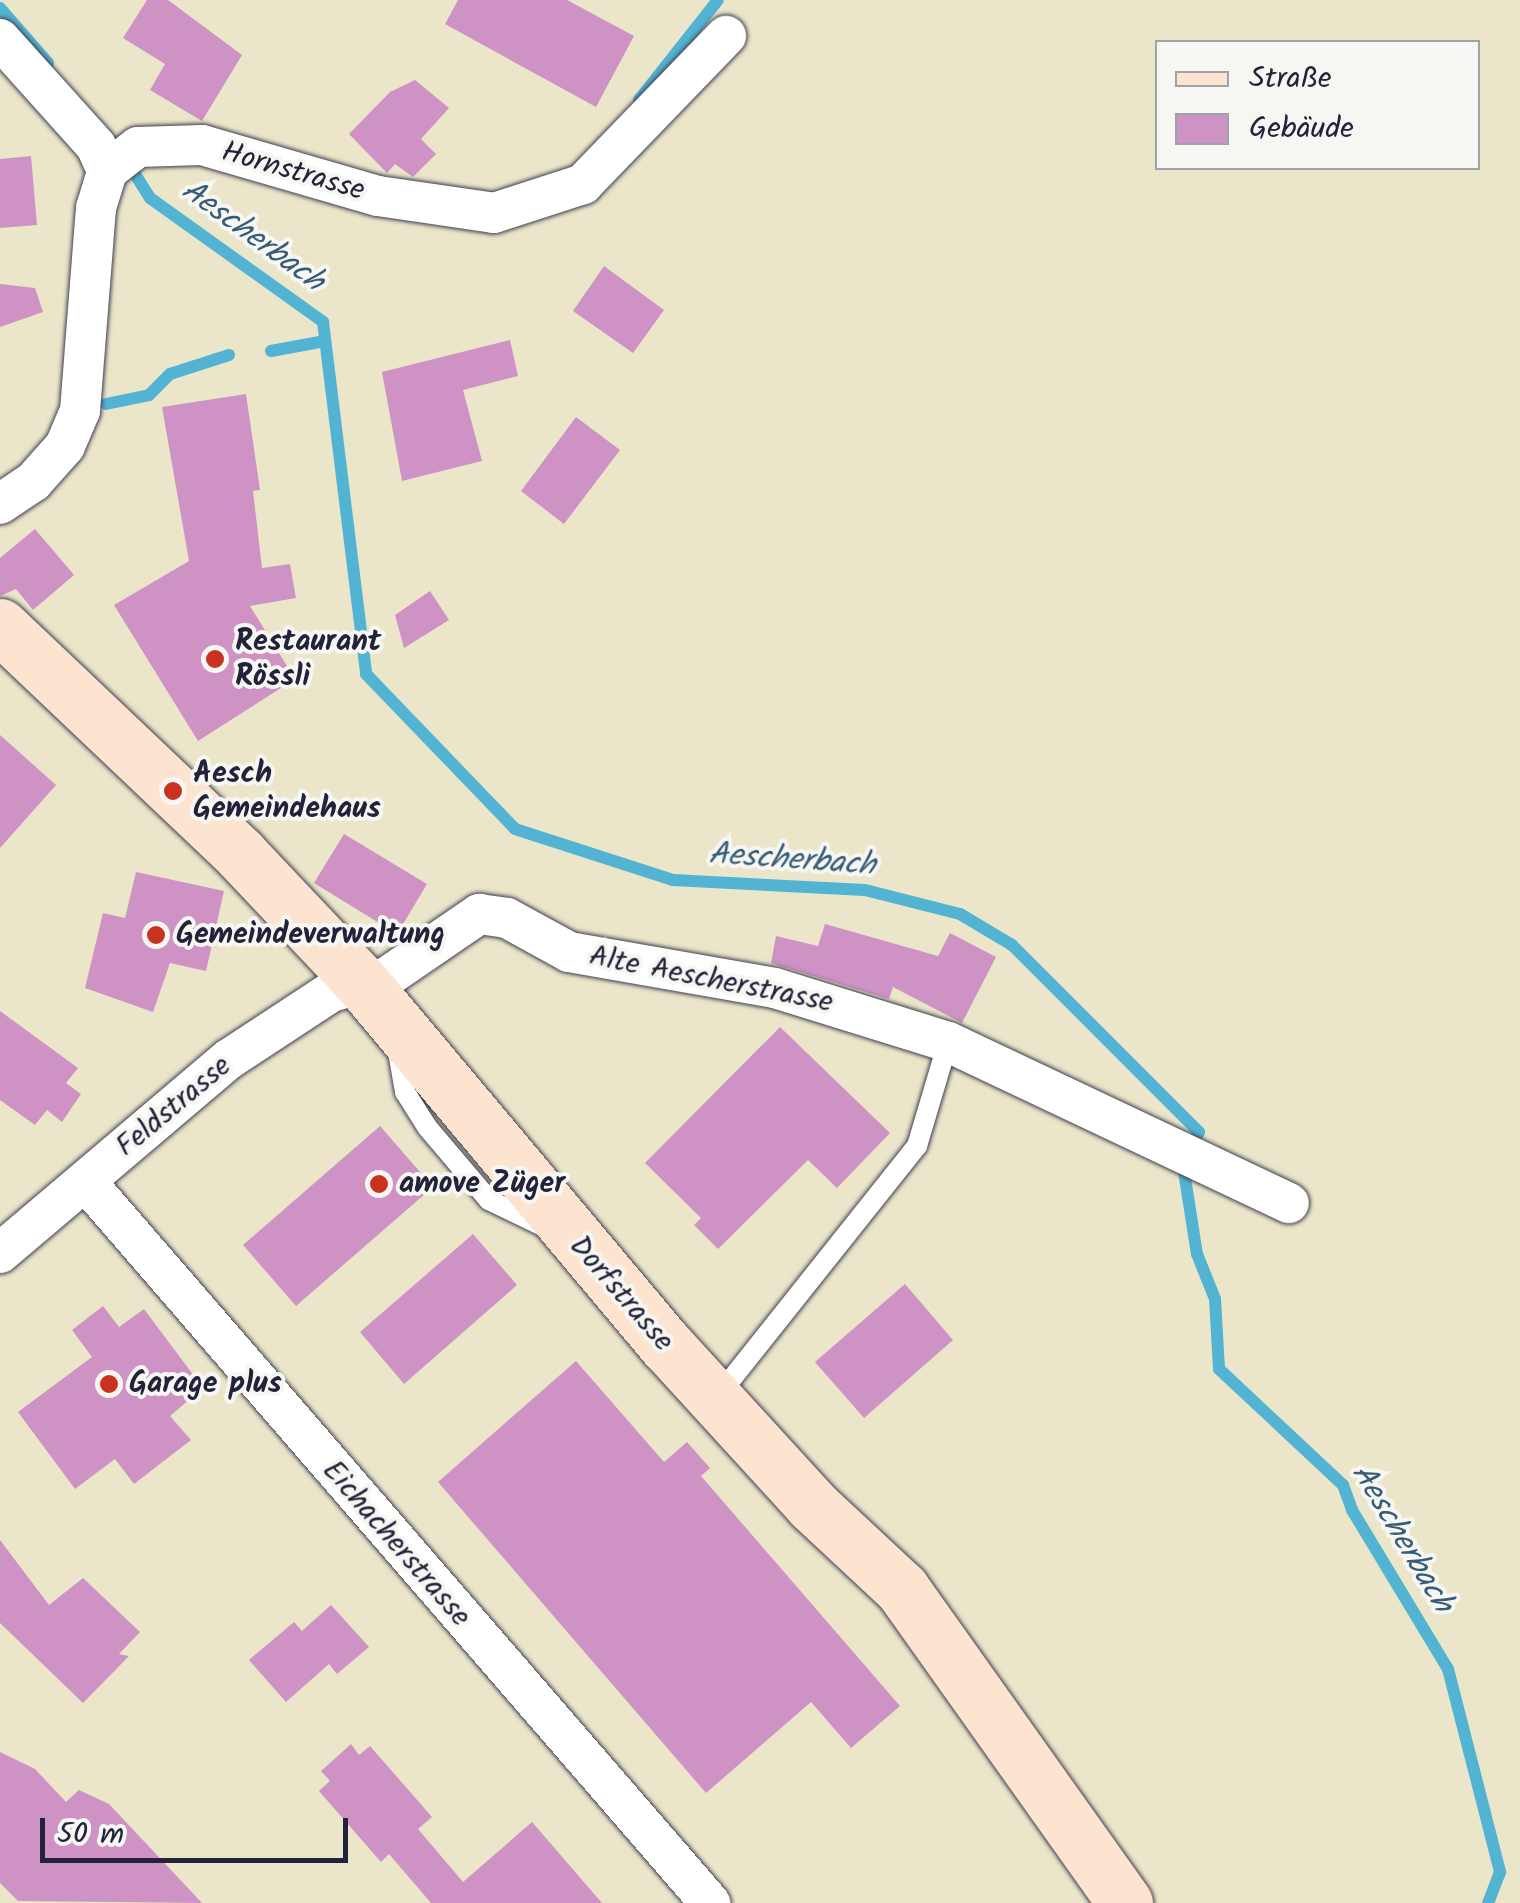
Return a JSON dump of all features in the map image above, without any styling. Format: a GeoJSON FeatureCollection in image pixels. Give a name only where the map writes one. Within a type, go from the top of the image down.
{"type":"FeatureCollection","features":[{"type":"Feature","properties":{"kind":"street","name":"Hornstrasse"},"geometry":{"type":"LineString","coordinates":[[122,159],[202,145],[378,196],[494,213],[583,184],[726,36]]}},
{"type":"Feature","properties":{"kind":"street"},"geometry":{"type":"LineString","coordinates":[[0,39],[96,146],[122,159],[96,208],[80,411],[65,446],[32,482],[0,504]]}},
{"type":"Feature","properties":{"kind":"street","name":"Dorfstrasse"},"geometry":{"type":"LineString","coordinates":[[0,626],[240,854],[378,1001],[574,1240],[716,1400],[812,1505],[902,1588],[1124,1903]]}},
{"type":"Feature","properties":{"kind":"street","name":"Alte Aescherstrasse"},"geometry":{"type":"LineString","coordinates":[[378,1001],[387,976],[479,914],[507,918],[569,952],[775,988],[948,1042],[1218,1166],[1289,1203]]}},
{"type":"Feature","properties":{"kind":"street","name":"Feldstrasse"},"geometry":{"type":"LineString","coordinates":[[0,1253],[230,1059],[331,992],[378,1001]]}},
{"type":"Feature","properties":{"kind":"street","name":"Eichacherstrasse"},"geometry":{"type":"LineString","coordinates":[[86,1182],[710,1903]]}},
{"type":"Feature","properties":{"kind":"lane"},"geometry":{"type":"LineString","coordinates":[[716,1400],[917,1146],[948,1042]]}},
{"type":"Feature","properties":{"kind":"building"},"geometry":{"type":"Polygon","coordinates":[[[147,0],[168,0],[242,55],[202,121],[150,90],[165,64],[123,38],[147,0]]]}},
{"type":"Feature","properties":{"kind":"building"},"geometry":{"type":"Polygon","coordinates":[[[458,0],[567,0],[634,36],[596,107],[445,24],[458,0]]]}},
{"type":"Feature","properties":{"kind":"building"},"geometry":{"type":"Polygon","coordinates":[[[415,80],[449,108],[421,139],[436,154],[413,177],[395,164],[387,173],[349,134],[390,92],[415,80]]]}},
{"type":"Feature","properties":{"kind":"building"},"geometry":{"type":"Polygon","coordinates":[[[31,156],[37,225],[0,228],[0,159],[31,156]]]}},
{"type":"Feature","properties":{"kind":"building"},"geometry":{"type":"Polygon","coordinates":[[[604,266],[664,310],[633,353],[573,311],[604,266]]]}},
{"type":"Feature","properties":{"kind":"building"},"geometry":{"type":"Polygon","coordinates":[[[0,284],[35,288],[43,312],[0,327],[0,284]]]}},
{"type":"Feature","properties":{"kind":"building"},"geometry":{"type":"Polygon","coordinates":[[[510,340],[518,376],[463,390],[482,461],[402,481],[382,372],[510,340]]]}},
{"type":"Feature","properties":{"kind":"building"},"geometry":{"type":"Polygon","coordinates":[[[246,394],[260,490],[253,491],[262,568],[290,564],[296,598],[250,606],[295,679],[198,741],[114,605],[189,561],[162,407],[246,394]]]}},
{"type":"Feature","properties":{"kind":"building"},"geometry":{"type":"Polygon","coordinates":[[[576,417],[620,450],[564,524],[521,491],[576,417]]]}},
{"type":"Feature","properties":{"kind":"building"},"geometry":{"type":"Polygon","coordinates":[[[35,529],[74,575],[33,610],[16,589],[0,596],[0,558],[35,529]]]}},
{"type":"Feature","properties":{"kind":"building"},"geometry":{"type":"Polygon","coordinates":[[[430,591],[449,620],[404,648],[395,615],[430,591]]]}},
{"type":"Feature","properties":{"kind":"building"},"geometry":{"type":"Polygon","coordinates":[[[0,735],[56,785],[0,848],[0,735]]]}},
{"type":"Feature","properties":{"kind":"building"},"geometry":{"type":"Polygon","coordinates":[[[344,834],[427,884],[397,934],[314,883],[344,834]]]}},
{"type":"Feature","properties":{"kind":"building","name":"Gemeindeverwaltung"},"geometry":{"type":"Polygon","coordinates":[[[136,872],[224,891],[206,971],[170,963],[153,1012],[85,988],[103,913],[125,918],[136,872]]]}},
{"type":"Feature","properties":{"kind":"building"},"geometry":{"type":"Polygon","coordinates":[[[825,924],[938,956],[950,933],[996,957],[962,1023],[893,987],[889,999],[771,963],[776,936],[818,946],[825,924]]]}},
{"type":"Feature","properties":{"kind":"building"},"geometry":{"type":"Polygon","coordinates":[[[0,1011],[78,1068],[66,1083],[81,1094],[62,1122],[47,1110],[35,1125],[0,1100],[0,1011]]]}},
{"type":"Feature","properties":{"kind":"building"},"geometry":{"type":"Polygon","coordinates":[[[780,1027],[890,1133],[837,1188],[808,1160],[718,1249],[694,1225],[701,1218],[645,1163],[780,1027]]]}},
{"type":"Feature","properties":{"kind":"building"},"geometry":{"type":"Polygon","coordinates":[[[380,1126],[433,1187],[296,1306],[243,1245],[380,1126]]]}},
{"type":"Feature","properties":{"kind":"building"},"geometry":{"type":"Polygon","coordinates":[[[473,1234],[517,1285],[404,1384],[360,1332],[473,1234]]]}},
{"type":"Feature","properties":{"kind":"building"},"geometry":{"type":"Polygon","coordinates":[[[905,1284],[953,1340],[864,1418],[815,1362],[905,1284]]]}},
{"type":"Feature","properties":{"kind":"building","name":"Garage plus"},"geometry":{"type":"Polygon","coordinates":[[[103,1306],[119,1327],[144,1309],[203,1388],[170,1416],[191,1440],[134,1484],[115,1459],[75,1489],[18,1412],[92,1357],[72,1330],[103,1306]]]}},
{"type":"Feature","properties":{"kind":"building"},"geometry":{"type":"Polygon","coordinates":[[[576,1361],[664,1462],[687,1442],[710,1468],[701,1476],[900,1706],[851,1748],[811,1702],[706,1793],[438,1482],[576,1361]]]}},
{"type":"Feature","properties":{"kind":"building"},"geometry":{"type":"Polygon","coordinates":[[[0,1540],[49,1605],[83,1578],[140,1632],[119,1654],[129,1656],[83,1703],[0,1623],[0,1540]]]}},
{"type":"Feature","properties":{"kind":"building"},"geometry":{"type":"Polygon","coordinates":[[[331,1605],[369,1647],[337,1674],[329,1664],[286,1702],[249,1660],[294,1622],[302,1631],[331,1605]]]}},
{"type":"Feature","properties":{"kind":"building"},"geometry":{"type":"Polygon","coordinates":[[[351,1744],[359,1755],[370,1746],[432,1817],[418,1829],[463,1882],[532,1822],[602,1903],[431,1903],[389,1854],[381,1862],[319,1791],[330,1781],[321,1771],[351,1744]]]}},
{"type":"Feature","properties":{"kind":"building"},"geometry":{"type":"Polygon","coordinates":[[[0,1752],[35,1769],[66,1802],[79,1790],[109,1804],[202,1903],[18,1901],[0,1883],[0,1752]]]}},
{"type":"Feature","properties":{"kind":"waterway"},"geometry":{"type":"LineString","coordinates":[[639,100],[718,0]]}},
{"type":"Feature","properties":{"kind":"waterway","name":"Aescherbach"},"geometry":{"type":"LineString","coordinates":[[0,8],[48,63]]}},
{"type":"Feature","properties":{"kind":"waterway","name":"Aescherbach"},"geometry":{"type":"LineString","coordinates":[[126,160],[150,198],[323,322],[366,674],[515,829],[673,880],[865,890],[960,914],[1012,945],[1199,1132],[1183,1165],[1197,1254],[1215,1299],[1219,1369],[1343,1485],[1352,1510],[1448,1669],[1500,1872],[1488,1903]]}},
{"type":"Feature","properties":{"kind":"waterway"},"geometry":{"type":"LineString","coordinates":[[271,351],[325,341]]}},
{"type":"Feature","properties":{"kind":"waterway"},"geometry":{"type":"LineString","coordinates":[[106,404],[149,395],[170,374],[229,355]]}},
{"type":"Feature","properties":{"kind":"place","name":"Restaurant Rössli"},"geometry":{"type":"Point","coordinates":[215,659]}},
{"type":"Feature","properties":{"kind":"place","name":"Aesch Gemeindehaus"},"geometry":{"type":"Point","coordinates":[173,791]}},
{"type":"Feature","properties":{"kind":"place","name":"Gemeindeverwaltung"},"geometry":{"type":"Point","coordinates":[156,935]}},
{"type":"Feature","properties":{"kind":"place","name":"amove Züger"},"geometry":{"type":"Point","coordinates":[379,1184]}},
{"type":"Feature","properties":{"kind":"place","name":"Garage plus"},"geometry":{"type":"Point","coordinates":[109,1384]}}]}
